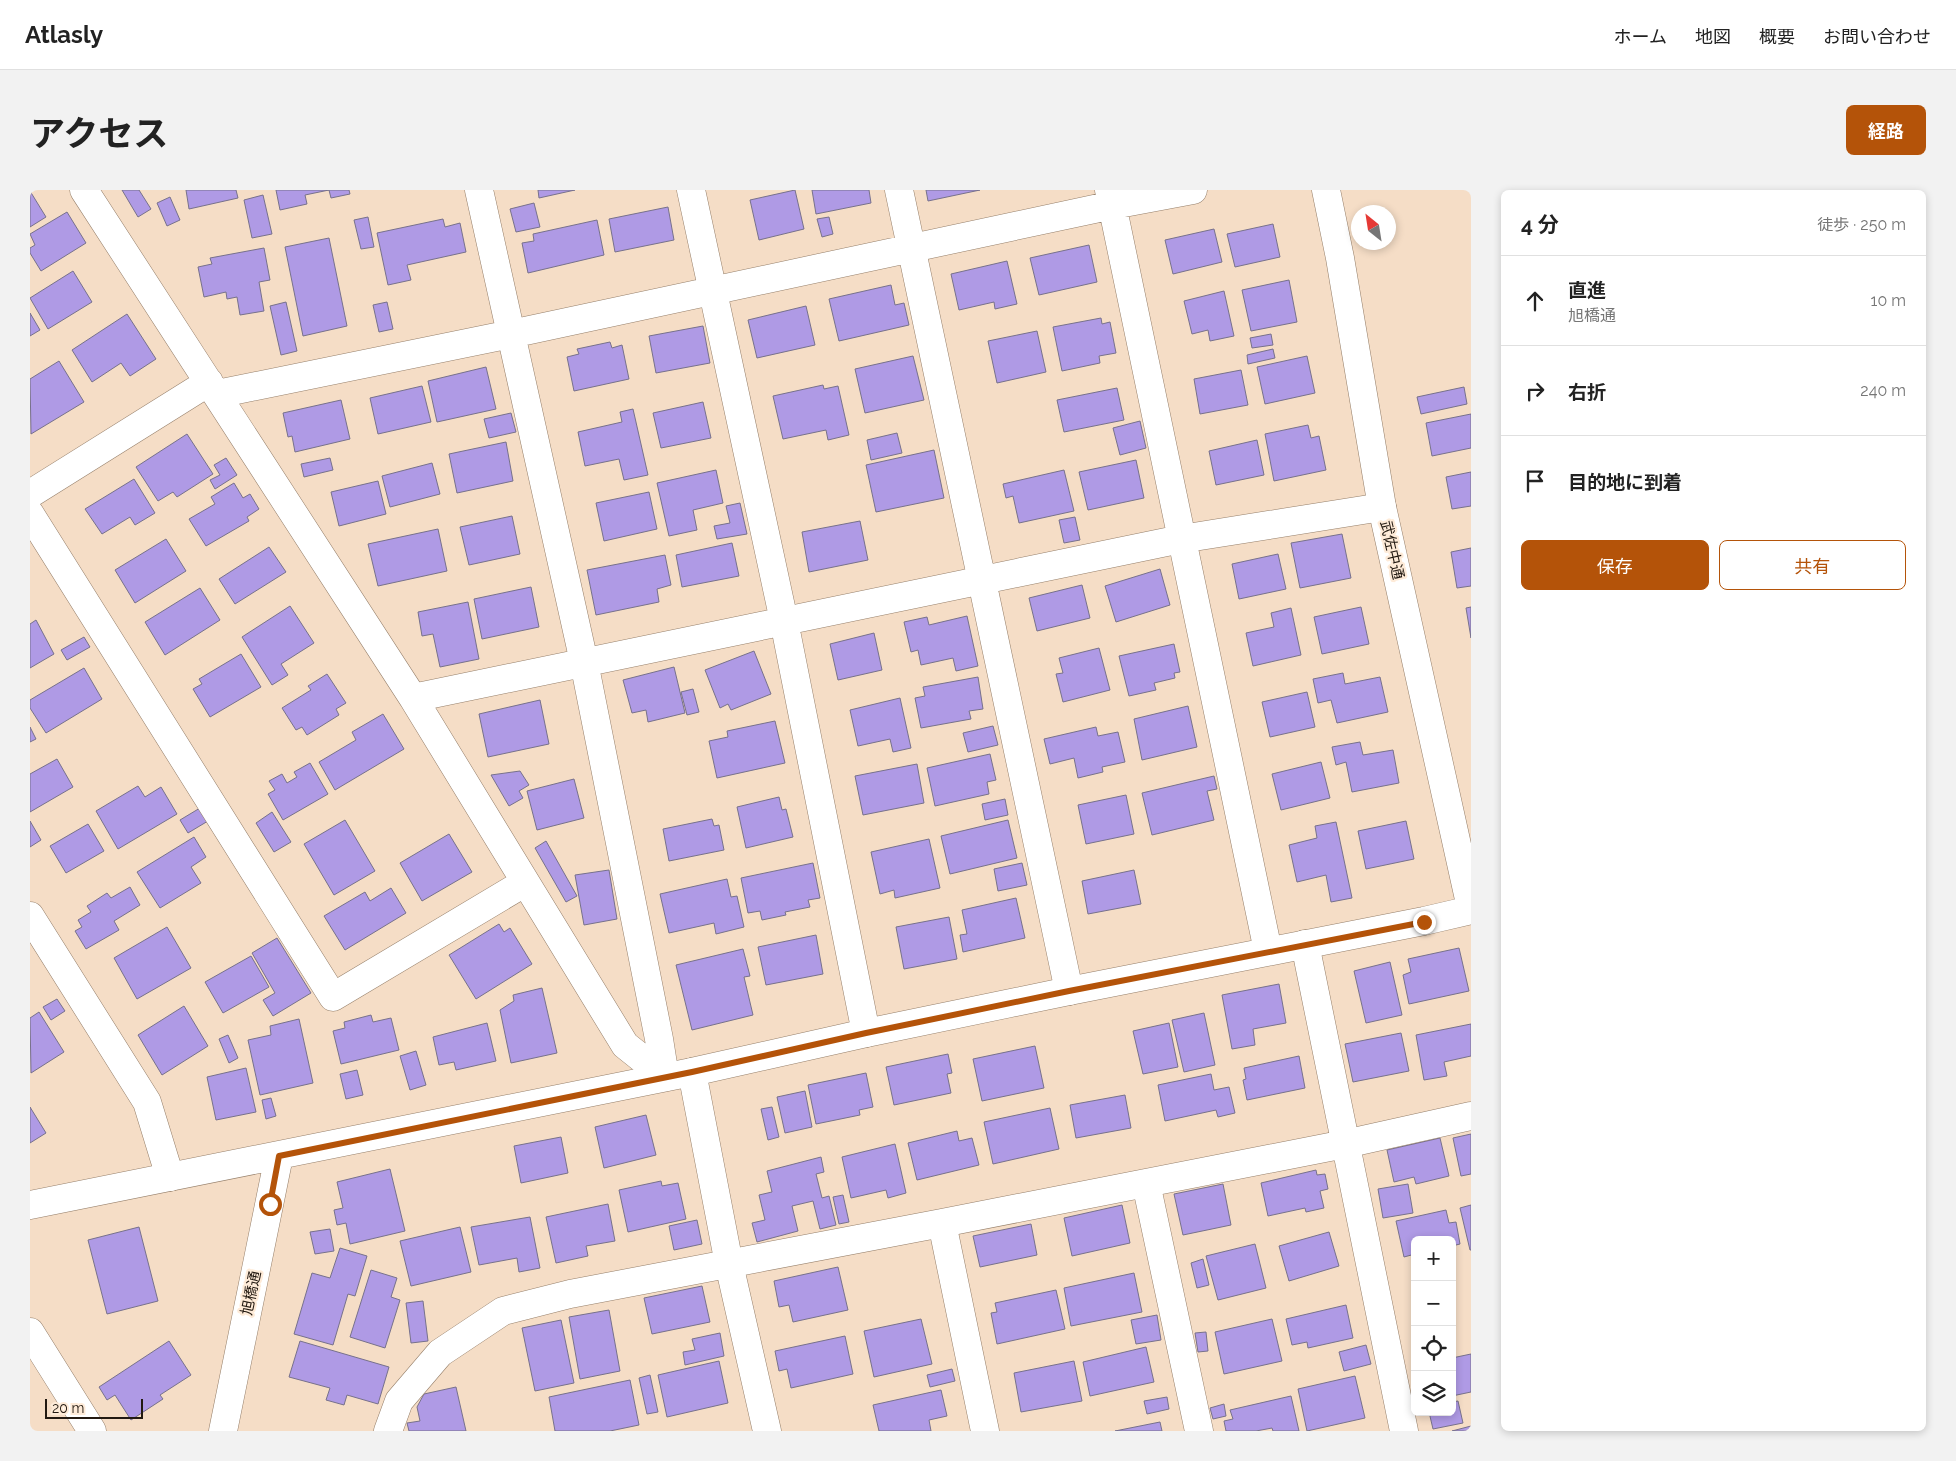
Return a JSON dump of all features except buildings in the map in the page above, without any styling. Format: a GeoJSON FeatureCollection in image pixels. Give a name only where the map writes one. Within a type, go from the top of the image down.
{"type":"FeatureCollection","features":[{"type":"Feature","properties":{"kind":"street"},"geometry":{"type":"LineString","coordinates":[[84,190],[413,698],[625,1046],[665,1077]]}},
{"type":"Feature","properties":{"kind":"street"},"geometry":{"type":"LineString","coordinates":[[479,190],[584,662],[665,1077]]}},
{"type":"Feature","properties":{"kind":"street"},"geometry":{"type":"LineString","coordinates":[[691,190],[784,622],[866,1033]]}},
{"type":"Feature","properties":{"kind":"street"},"geometry":{"type":"LineString","coordinates":[[899,190],[1069,991]]}},
{"type":"Feature","properties":{"kind":"street"},"geometry":{"type":"LineString","coordinates":[[30,494],[213,388],[511,334],[713,292],[911,249],[1111,198],[1193,190]]}},
{"type":"Feature","properties":{"kind":"street","name":"武佐中通"},"geometry":{"type":"LineString","coordinates":[[1326,190],[1340,258],[1382,507],[1471,909]]}},
{"type":"Feature","properties":{"kind":"street"},"geometry":{"type":"LineString","coordinates":[[1111,198],[1268,952]]}},
{"type":"Feature","properties":{"kind":"street"},"geometry":{"type":"LineString","coordinates":[[413,698],[1181,539],[1382,507]]}},
{"type":"Feature","properties":{"kind":"street"},"geometry":{"type":"LineString","coordinates":[[30,514],[334,997],[524,883]]}},
{"type":"Feature","properties":{"kind":"street"},"geometry":{"type":"LineString","coordinates":[[30,1205],[692,1072],[866,1033],[1069,991],[1424,922],[1471,909]]}},
{"type":"Feature","properties":{"kind":"street"},"geometry":{"type":"LineString","coordinates":[[30,916],[147,1102],[170,1177]]}},
{"type":"Feature","properties":{"kind":"street"},"geometry":{"type":"LineString","coordinates":[[1305,944],[1344,1144],[1404,1431]]}},
{"type":"Feature","properties":{"kind":"street"},"geometry":{"type":"LineString","coordinates":[[692,1072],[729,1264],[767,1431]]}},
{"type":"Feature","properties":{"kind":"street"},"geometry":{"type":"LineString","coordinates":[[388,1431],[399,1401],[440,1353],[503,1311],[570,1294],[942,1224],[1344,1144],[1471,1116]]}},
{"type":"Feature","properties":{"kind":"street","name":"旭橋通"},"geometry":{"type":"LineString","coordinates":[[222,1431],[279,1156]]}},
{"type":"Feature","properties":{"kind":"street"},"geometry":{"type":"LineString","coordinates":[[1146,1182],[1199,1431]]}},
{"type":"Feature","properties":{"kind":"street"},"geometry":{"type":"LineString","coordinates":[[942,1224],[985,1431]]}},
{"type":"Feature","properties":{"kind":"street"},"geometry":{"type":"LineString","coordinates":[[30,1332],[92,1431]]}},
{"type":"Feature","properties":{"kind":"route"},"geometry":{"type":"LineString","coordinates":[[270,1204],[279,1156],[692,1072],[866,1033],[1069,991],[1424,922]]}}]}
